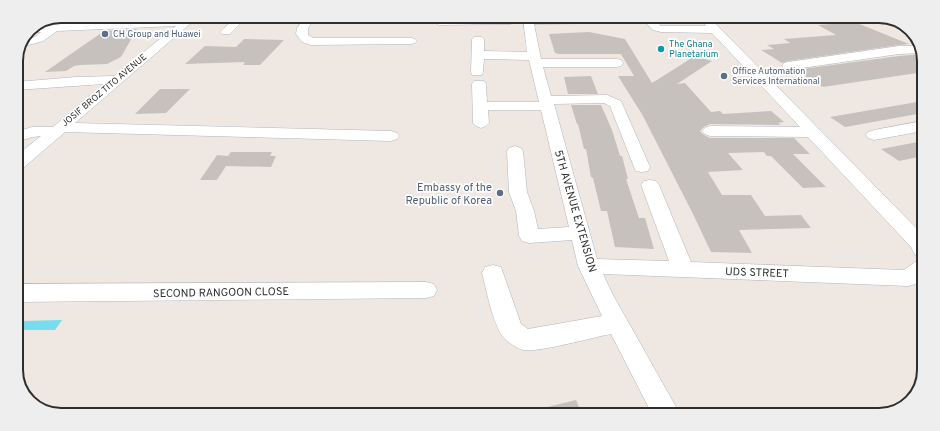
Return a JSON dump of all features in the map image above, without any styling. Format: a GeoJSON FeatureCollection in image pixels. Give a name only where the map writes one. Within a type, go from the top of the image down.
{"type":"FeatureCollection","features":[{"type":"Feature","properties":{"kind":"street"},"geometry":{"type":"LineString","coordinates":[[28,42],[39,39],[58,23]]}},
{"type":"Feature","properties":{"kind":"street","name":"JOSIF BROZ TITO AVENUE"},"geometry":{"type":"LineString","coordinates":[[23,159],[185,23]]}},
{"type":"Feature","properties":{"kind":"street"},"geometry":{"type":"LineString","coordinates":[[226,32],[236,23]]}},
{"type":"Feature","properties":{"kind":"street"},"geometry":{"type":"LineString","coordinates":[[306,23],[301,35],[303,39],[311,42],[411,41]]}},
{"type":"Feature","properties":{"kind":"street","name":"5TH AVENUE EXTENSION"},"geometry":{"type":"LineString","coordinates":[[529,23],[535,59],[546,103],[590,266],[616,323],[663,408]]}},
{"type":"Feature","properties":{"kind":"street"},"geometry":{"type":"LineString","coordinates":[[652,23],[657,28],[661,29],[710,24],[917,241]]}},
{"type":"Feature","properties":{"kind":"street"},"geometry":{"type":"LineString","coordinates":[[478,39],[478,78],[481,123]]}},
{"type":"Feature","properties":{"kind":"street"},"geometry":{"type":"LineString","coordinates":[[788,66],[900,50],[915,50]]}},
{"type":"Feature","properties":{"kind":"street"},"geometry":{"type":"LineString","coordinates":[[478,55],[617,63]]}},
{"type":"Feature","properties":{"kind":"street"},"geometry":{"type":"LineString","coordinates":[[23,85],[76,81],[117,80]]}},
{"type":"Feature","properties":{"kind":"street"},"geometry":{"type":"LineString","coordinates":[[480,106],[607,99],[616,104],[642,167]]}},
{"type":"Feature","properties":{"kind":"street"},"geometry":{"type":"LineString","coordinates":[[874,135],[917,127]]}},
{"type":"Feature","properties":{"kind":"street"},"geometry":{"type":"LineString","coordinates":[[23,135],[32,132],[58,129],[391,136]]}},
{"type":"Feature","properties":{"kind":"street"},"geometry":{"type":"LineString","coordinates":[[710,131],[813,132]]}},
{"type":"Feature","properties":{"kind":"street"},"geometry":{"type":"LineString","coordinates":[[515,151],[518,192],[525,211],[529,236],[581,233]]}},
{"type":"Feature","properties":{"kind":"street"},"geometry":{"type":"LineString","coordinates":[[650,185],[683,269]]}},
{"type":"Feature","properties":{"kind":"street","name":"UDS STREET"},"geometry":{"type":"LineString","coordinates":[[590,266],[908,278],[917,271]]}},
{"type":"Feature","properties":{"kind":"street"},"geometry":{"type":"LineString","coordinates":[[493,273],[505,314],[512,331],[525,340],[616,323]]}},
{"type":"Feature","properties":{"kind":"street","name":"SECOND RANGOON CLOSE"},"geometry":{"type":"LineString","coordinates":[[23,294],[426,290]]}},
{"type":"Feature","properties":{"kind":"water"},"geometry":{"type":"Polygon","coordinates":[[[62,320],[55,330],[23,330],[23,321],[62,320]]]}},
{"type":"Feature","properties":{"kind":"building"},"geometry":{"type":"Polygon","coordinates":[[[829,23],[857,23],[909,44],[782,63],[761,50],[774,49],[767,45],[790,43],[784,39],[836,35],[818,25],[831,24],[829,23]]]}},
{"type":"Feature","properties":{"kind":"building"},"geometry":{"type":"Polygon","coordinates":[[[137,29],[121,57],[107,64],[80,65],[74,66],[66,71],[45,72],[104,31],[137,29]]]}},
{"type":"Feature","properties":{"kind":"building"},"geometry":{"type":"Polygon","coordinates":[[[589,32],[625,39],[652,83],[695,56],[712,61],[677,84],[685,83],[711,112],[720,111],[723,114],[771,111],[784,122],[778,123],[781,125],[710,124],[700,131],[710,138],[794,138],[810,154],[793,154],[826,187],[803,188],[771,156],[767,156],[764,152],[728,153],[743,170],[708,172],[722,195],[751,195],[765,216],[801,215],[811,228],[739,230],[752,253],[711,252],[643,116],[618,76],[634,76],[621,54],[555,53],[549,34],[589,32]]]}},
{"type":"Feature","properties":{"kind":"building"},"geometry":{"type":"Polygon","coordinates":[[[244,39],[284,40],[260,65],[243,65],[245,62],[185,64],[205,46],[236,47],[244,39]]]}},
{"type":"Feature","properties":{"kind":"building"},"geometry":{"type":"Polygon","coordinates":[[[916,55],[917,73],[823,87],[795,70],[916,55]]]}},
{"type":"Feature","properties":{"kind":"building"},"geometry":{"type":"Polygon","coordinates":[[[591,76],[598,94],[568,94],[564,77],[591,76]]]}},
{"type":"Feature","properties":{"kind":"building"},"geometry":{"type":"Polygon","coordinates":[[[160,89],[190,89],[166,113],[135,114],[160,89]]]}},
{"type":"Feature","properties":{"kind":"building"},"geometry":{"type":"Polygon","coordinates":[[[917,102],[917,114],[845,127],[830,117],[917,102]]]}},
{"type":"Feature","properties":{"kind":"building"},"geometry":{"type":"Polygon","coordinates":[[[571,105],[601,105],[612,130],[620,156],[622,156],[628,179],[626,179],[639,218],[645,218],[654,249],[615,247],[607,211],[601,211],[593,178],[591,177],[586,149],[584,149],[578,124],[571,105]]]}},
{"type":"Feature","properties":{"kind":"building"},"geometry":{"type":"Polygon","coordinates":[[[917,142],[917,157],[899,161],[881,149],[917,142]]]}},
{"type":"Feature","properties":{"kind":"building"},"geometry":{"type":"Polygon","coordinates":[[[231,152],[272,152],[270,156],[276,156],[271,167],[226,166],[217,180],[200,180],[217,155],[228,156],[231,152]]]}},
{"type":"Feature","properties":{"kind":"building"},"geometry":{"type":"Polygon","coordinates":[[[576,400],[579,408],[543,408],[576,400]]]}},
{"type":"Feature","properties":{"kind":"place","name":"CH Group and Huawei"},"geometry":{"type":"Point","coordinates":[105,34]}},
{"type":"Feature","properties":{"kind":"place","name":"The Ghana Planetarium"},"geometry":{"type":"Point","coordinates":[661,49]}},
{"type":"Feature","properties":{"kind":"place","name":"Office Automation Services International"},"geometry":{"type":"Point","coordinates":[724,76]}},
{"type":"Feature","properties":{"kind":"place","name":"Embassy of the Republic of Korea"},"geometry":{"type":"Point","coordinates":[500,193]}}]}
